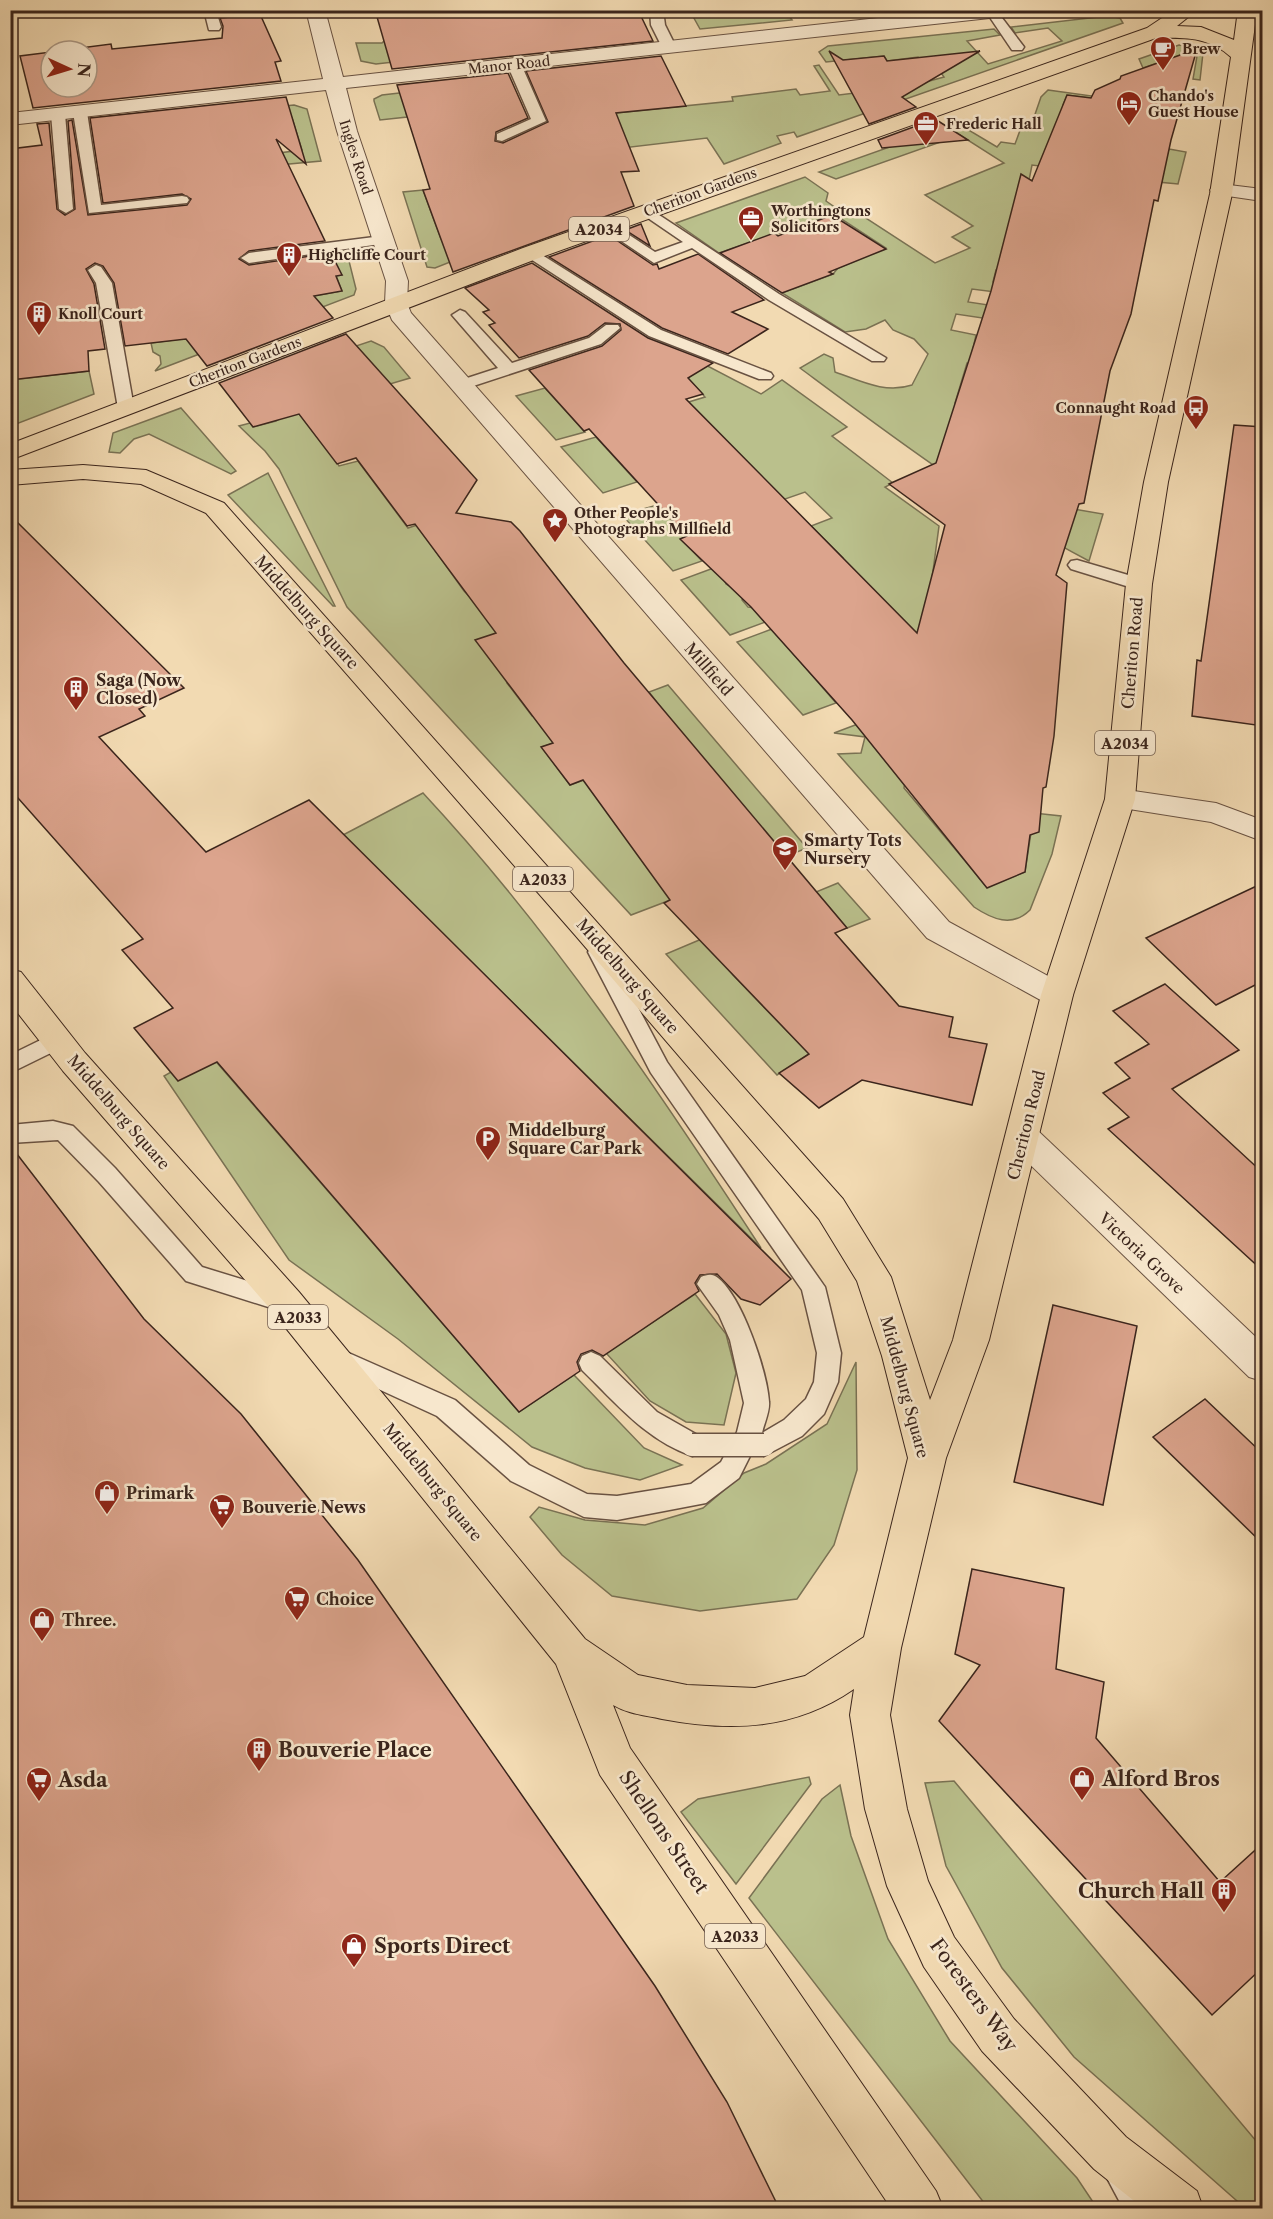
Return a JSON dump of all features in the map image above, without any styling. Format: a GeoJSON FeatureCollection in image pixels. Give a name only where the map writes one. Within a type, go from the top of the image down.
{"type":"FeatureCollection","features":[{"type":"Feature","properties":{"kind":"main road","name":"Cheriton Gardens"},"geometry":{"type":"LineString","coordinates":[[10,453],[531,253],[1154,32],[1188,10]]}},
{"type":"Feature","properties":{"kind":"main road","name":"Cheriton Road"},"geometry":{"type":"LineString","coordinates":[[927,1458],[971,1340],[1024,1138],[1057,995],[1120,799],[1139,584],[1156,482],[1221,190],[1248,10]]}},
{"type":"Feature","properties":{"kind":"main road","name":"A2034"},"geometry":{"type":"LineString","coordinates":[[1154,32],[1203,32],[1227,41],[1241,55]]}},
{"type":"Feature","properties":{"kind":"main road","name":"Middelburg Square"},"geometry":{"type":"LineString","coordinates":[[10,478],[83,472],[146,477],[215,508],[586,927],[831,1209],[873,1277],[900,1356],[927,1458],[881,1648],[814,1693],[755,1707],[687,1704],[629,1693],[572,1652],[286,1302],[12,986]]}},
{"type":"Feature","properties":{"kind":"main road","name":"Foresters Way"},"geometry":{"type":"LineString","coordinates":[[881,1648],[870,1715],[886,1809],[908,1886],[939,1952],[998,2035],[1110,2152],[1180,2208]]}},
{"type":"Feature","properties":{"kind":"main road","name":"Shellons Street"},"geometry":{"type":"LineString","coordinates":[[572,1652],[615,1761],[920,2208]]}},
{"type":"Feature","properties":{"kind":"street","name":"Ingles Road"},"geometry":{"type":"LineString","coordinates":[[315,10],[333,84],[397,281],[396,303]]}},
{"type":"Feature","properties":{"kind":"street","name":"Manor Road"},"geometry":{"type":"LineString","coordinates":[[10,119],[999,11]]}},
{"type":"Feature","properties":{"kind":"street"},"geometry":{"type":"LineString","coordinates":[[1221,190],[1263,195]]}},
{"type":"Feature","properties":{"kind":"street","name":"Millfield"},"geometry":{"type":"LineString","coordinates":[[396,303],[400,315],[938,930],[1057,995]]}},
{"type":"Feature","properties":{"kind":"street"},"geometry":{"type":"LineString","coordinates":[[1120,799],[1216,813],[1263,831]]}},
{"type":"Feature","properties":{"kind":"street","name":"Victoria Grove"},"geometry":{"type":"LineString","coordinates":[[1024,1138],[1263,1365]]}},
{"type":"Feature","properties":{"kind":"lane"},"geometry":{"type":"LineString","coordinates":[[214,27],[210,11],[216,10]]}},
{"type":"Feature","properties":{"kind":"lane"},"geometry":{"type":"LineString","coordinates":[[656,10],[658,25],[669,47]]}},
{"type":"Feature","properties":{"kind":"lane"},"geometry":{"type":"LineString","coordinates":[[999,11],[1017,47]]}},
{"type":"Feature","properties":{"kind":"lane"},"geometry":{"type":"LineString","coordinates":[[502,137],[539,122],[514,64]]}},
{"type":"Feature","properties":{"kind":"lane"},"geometry":{"type":"LineString","coordinates":[[80,112],[94,210],[182,200]]}},
{"type":"Feature","properties":{"kind":"lane"},"geometry":{"type":"LineString","coordinates":[[58,114],[66,209]]}},
{"type":"Feature","properties":{"kind":"lane"},"geometry":{"type":"LineString","coordinates":[[648,211],[774,297],[878,358]]}},
{"type":"Feature","properties":{"kind":"lane"},"geometry":{"type":"LineString","coordinates":[[606,226],[654,258],[693,243]]}},
{"type":"Feature","properties":{"kind":"lane"},"geometry":{"type":"LineString","coordinates":[[249,258],[382,240]]}},
{"type":"Feature","properties":{"kind":"lane"},"geometry":{"type":"LineString","coordinates":[[531,253],[655,333],[765,376]]}},
{"type":"Feature","properties":{"kind":"lane"},"geometry":{"type":"LineString","coordinates":[[96,270],[104,283],[126,408]]}},
{"type":"Feature","properties":{"kind":"lane"},"geometry":{"type":"LineString","coordinates":[[460,315],[509,369]]}},
{"type":"Feature","properties":{"kind":"lane"},"geometry":{"type":"LineString","coordinates":[[461,385],[595,341],[612,328]]}},
{"type":"Feature","properties":{"kind":"lane"},"geometry":{"type":"LineString","coordinates":[[1077,565],[1139,584]]}},
{"type":"Feature","properties":{"kind":"lane"},"geometry":{"type":"LineString","coordinates":[[586,927],[659,1067],[813,1287],[829,1353],[826,1382],[815,1406],[793,1428],[764,1445],[741,1447],[692,1444],[668,1436],[639,1415],[591,1363]]}},
{"type":"Feature","properties":{"kind":"lane"},"geometry":{"type":"LineString","coordinates":[[10,1065],[57,1040]]}},
{"type":"Feature","properties":{"kind":"lane"},"geometry":{"type":"LineString","coordinates":[[10,1134],[53,1130],[65,1132],[107,1175],[194,1275],[286,1302]]}},
{"type":"Feature","properties":{"kind":"lane"},"geometry":{"type":"LineString","coordinates":[[328,1354],[446,1408],[520,1473],[584,1505],[617,1508],[697,1495],[730,1470],[749,1433],[757,1403],[742,1340],[728,1309],[709,1284]]}},
{"type":"Feature","properties":{"kind":"lane"},"geometry":{"type":"LineString","coordinates":[[1110,2152],[1140,2208]]}},
{"type":"Feature","properties":{"kind":"green space"},"geometry":{"type":"Polygon","coordinates":[[[690,11],[785,11],[792,20],[700,29],[690,11]]]}},
{"type":"Feature","properties":{"kind":"green space"},"geometry":{"type":"Polygon","coordinates":[[[1107,16],[1120,18],[1123,23],[797,137],[794,132],[777,136],[781,143],[724,164],[707,138],[563,155],[565,118],[733,101],[732,97],[796,89],[800,95],[830,91],[814,66],[819,65],[839,95],[911,86],[944,77],[932,60],[921,61],[918,57],[887,61],[884,56],[826,62],[819,52],[828,46],[994,29],[1000,35],[967,41],[988,64],[1062,41],[1048,28],[1015,33],[1011,27],[1107,16]]]}},
{"type":"Feature","properties":{"kind":"green space"},"geometry":{"type":"Polygon","coordinates":[[[385,40],[447,56],[376,64],[361,61],[356,43],[382,43],[385,40]]]}},
{"type":"Feature","properties":{"kind":"green space"},"geometry":{"type":"Polygon","coordinates":[[[1179,45],[1200,48],[1203,53],[1200,80],[1193,79],[1197,56],[1195,54],[1184,54],[1143,68],[1139,59],[1179,45]]]}},
{"type":"Feature","properties":{"kind":"green space"},"geometry":{"type":"Polygon","coordinates":[[[487,83],[406,113],[407,117],[380,120],[374,101],[382,95],[487,83]]]}},
{"type":"Feature","properties":{"kind":"green space"},"geometry":{"type":"Polygon","coordinates":[[[1048,90],[1092,96],[1091,98],[1067,95],[1063,105],[1105,174],[1032,165],[1029,180],[1091,188],[996,270],[993,282],[1014,285],[1011,294],[972,289],[968,302],[1055,315],[1050,328],[956,314],[951,330],[976,335],[972,353],[1035,374],[967,363],[955,403],[991,495],[1103,514],[1089,561],[977,495],[800,368],[824,354],[833,358],[835,372],[883,387],[912,385],[928,354],[914,339],[893,330],[885,320],[866,329],[845,332],[782,293],[833,274],[838,268],[886,248],[834,214],[719,253],[676,223],[805,177],[828,193],[826,201],[839,210],[849,207],[935,263],[970,248],[952,237],[973,226],[925,195],[1004,163],[960,135],[836,179],[819,172],[957,123],[997,147],[1001,142],[1015,144],[1022,125],[1031,126],[1041,97],[1048,90]]]}},
{"type":"Feature","properties":{"kind":"green space"},"geometry":{"type":"Polygon","coordinates":[[[294,105],[307,109],[321,161],[204,172],[209,191],[101,202],[99,194],[123,191],[229,159],[302,150],[292,118],[212,113],[294,105]]]}},
{"type":"Feature","properties":{"kind":"green space"},"geometry":{"type":"Polygon","coordinates":[[[1169,149],[1186,152],[1178,184],[1158,182],[1169,149]]]}},
{"type":"Feature","properties":{"kind":"green space"},"geometry":{"type":"Polygon","coordinates":[[[423,190],[441,239],[536,228],[435,268],[427,267],[403,192],[423,190]]]}},
{"type":"Feature","properties":{"kind":"green space"},"geometry":{"type":"Polygon","coordinates":[[[346,249],[356,289],[354,295],[155,371],[161,364],[160,356],[153,352],[151,343],[181,339],[268,304],[342,291],[336,276],[342,275],[332,266],[326,252],[346,249]]]}},
{"type":"Feature","properties":{"kind":"green space"},"geometry":{"type":"Polygon","coordinates":[[[652,337],[761,394],[782,380],[847,427],[832,436],[893,483],[885,487],[939,526],[904,788],[987,887],[1025,872],[1034,813],[1061,816],[1052,854],[1030,910],[1023,916],[1002,920],[974,907],[838,754],[861,753],[865,737],[834,733],[887,713],[843,558],[811,526],[832,518],[805,492],[759,508],[652,413],[705,397],[679,368],[608,350],[652,337]]]}},
{"type":"Feature","properties":{"kind":"green space"},"geometry":{"type":"Polygon","coordinates":[[[371,341],[384,347],[410,378],[390,384],[329,355],[371,341]]]}},
{"type":"Feature","properties":{"kind":"green space"},"geometry":{"type":"Polygon","coordinates":[[[89,371],[94,394],[11,426],[11,380],[89,371]]]}},
{"type":"Feature","properties":{"kind":"green space"},"geometry":{"type":"Polygon","coordinates":[[[545,388],[585,432],[556,440],[516,396],[545,388]]]}},
{"type":"Feature","properties":{"kind":"green space"},"geometry":{"type":"Polygon","coordinates":[[[302,404],[339,466],[358,461],[408,528],[417,525],[464,591],[544,670],[507,683],[532,716],[558,708],[594,728],[542,747],[570,785],[622,766],[673,899],[631,915],[347,607],[279,469],[265,451],[239,426],[250,423],[253,427],[276,421],[302,404]]]}},
{"type":"Feature","properties":{"kind":"green space"},"geometry":{"type":"Polygon","coordinates":[[[181,408],[236,471],[231,474],[149,434],[134,439],[120,453],[109,452],[113,433],[181,408]]]}},
{"type":"Feature","properties":{"kind":"green space"},"geometry":{"type":"Polygon","coordinates":[[[596,437],[637,482],[603,493],[561,447],[596,437]]]}},
{"type":"Feature","properties":{"kind":"green space"},"geometry":{"type":"Polygon","coordinates":[[[268,473],[335,606],[228,495],[268,473]]]}},
{"type":"Feature","properties":{"kind":"green space"},"geometry":{"type":"Polygon","coordinates":[[[657,505],[676,525],[684,522],[696,533],[681,539],[702,561],[673,571],[622,515],[657,505]]]}},
{"type":"Feature","properties":{"kind":"green space"},"geometry":{"type":"Polygon","coordinates":[[[719,566],[726,584],[745,595],[742,600],[748,607],[756,608],[768,621],[730,635],[681,580],[719,566]]]}},
{"type":"Feature","properties":{"kind":"green space"},"geometry":{"type":"Polygon","coordinates":[[[772,629],[836,703],[803,715],[737,642],[772,629]]]}},
{"type":"Feature","properties":{"kind":"green space"},"geometry":{"type":"Polygon","coordinates":[[[668,685],[807,848],[777,860],[649,692],[668,685]]]}},
{"type":"Feature","properties":{"kind":"green space"},"geometry":{"type":"Polygon","coordinates":[[[423,793],[471,846],[560,956],[683,1129],[761,1248],[343,835],[423,793]]]}},
{"type":"Feature","properties":{"kind":"green space"},"geometry":{"type":"Polygon","coordinates":[[[838,883],[870,919],[847,928],[816,892],[838,883]]]}},
{"type":"Feature","properties":{"kind":"green space"},"geometry":{"type":"Polygon","coordinates":[[[704,938],[733,975],[809,1054],[777,1075],[666,954],[704,938]]]}},
{"type":"Feature","properties":{"kind":"green space"},"geometry":{"type":"Polygon","coordinates":[[[212,1057],[519,1412],[574,1375],[644,1448],[682,1465],[640,1480],[585,1468],[532,1447],[398,1339],[289,1260],[164,1076],[171,1072],[188,1074],[195,1072],[212,1057]]]}},
{"type":"Feature","properties":{"kind":"green space"},"geometry":{"type":"Polygon","coordinates":[[[695,1294],[726,1334],[736,1373],[724,1425],[686,1422],[650,1401],[606,1353],[695,1294]]]}},
{"type":"Feature","properties":{"kind":"green space"},"geometry":{"type":"Polygon","coordinates":[[[856,1362],[857,1470],[834,1545],[797,1599],[700,1611],[612,1596],[562,1555],[530,1517],[539,1507],[585,1520],[645,1525],[703,1508],[744,1473],[766,1464],[827,1424],[856,1362]]]}},
{"type":"Feature","properties":{"kind":"green space"},"geometry":{"type":"Polygon","coordinates":[[[809,1777],[811,1784],[736,1884],[681,1812],[698,1799],[809,1777]]]}},
{"type":"Feature","properties":{"kind":"green space"},"geometry":{"type":"Polygon","coordinates":[[[954,1781],[1262,2148],[1262,2208],[1245,2208],[1074,2057],[1002,1968],[946,1866],[925,1783],[954,1781]]]}},
{"type":"Feature","properties":{"kind":"green space"},"geometry":{"type":"Polygon","coordinates":[[[840,1785],[851,1836],[888,1939],[950,2041],[1077,2178],[1097,2208],[988,2208],[749,1898],[822,1799],[840,1785]]]}},
{"type":"Feature","properties":{"kind":"building"},"geometry":{"type":"Polygon","coordinates":[[[375,10],[638,10],[653,41],[392,69],[375,10]]]}},
{"type":"Feature","properties":{"kind":"building"},"geometry":{"type":"Polygon","coordinates":[[[260,14],[281,61],[275,62],[281,81],[33,108],[20,56],[39,54],[39,99],[99,99],[99,46],[111,44],[112,49],[222,38],[223,26],[220,18],[260,14]]]}},
{"type":"Feature","properties":{"kind":"building"},"geometry":{"type":"Polygon","coordinates":[[[1197,49],[1171,140],[1158,201],[1154,200],[1131,314],[1110,371],[1084,503],[1079,504],[1056,575],[1067,583],[1054,736],[1046,787],[1043,788],[1039,832],[1030,835],[1025,872],[987,888],[852,720],[751,607],[680,539],[687,536],[589,429],[584,431],[529,370],[602,346],[621,330],[620,324],[605,323],[588,336],[519,358],[489,325],[495,323],[483,312],[489,310],[465,288],[532,263],[648,338],[713,363],[688,378],[703,394],[686,399],[917,633],[945,525],[889,484],[936,463],[991,291],[1021,174],[1032,181],[1067,95],[1091,98],[1095,90],[1120,79],[1121,76],[1197,49]]]}},
{"type":"Feature","properties":{"kind":"building"},"geometry":{"type":"Polygon","coordinates":[[[829,51],[843,60],[884,56],[887,61],[980,51],[902,97],[916,107],[869,124],[829,51]]]}},
{"type":"Feature","properties":{"kind":"building"},"geometry":{"type":"Polygon","coordinates":[[[661,56],[686,106],[616,113],[639,171],[621,172],[634,206],[453,272],[423,190],[430,189],[397,85],[508,73],[528,118],[496,132],[495,141],[503,143],[548,122],[526,71],[661,56]]]}},
{"type":"Feature","properties":{"kind":"building"},"geometry":{"type":"Polygon","coordinates":[[[286,97],[306,164],[276,139],[325,241],[249,251],[239,259],[249,265],[331,253],[342,275],[336,276],[342,291],[314,296],[333,318],[207,366],[186,339],[125,346],[114,283],[103,266],[95,263],[86,269],[94,284],[105,349],[88,351],[89,371],[10,380],[10,149],[42,145],[37,124],[49,123],[57,209],[65,215],[75,209],[68,121],[72,120],[88,215],[187,205],[191,199],[182,194],[103,203],[90,118],[286,97]]]}},
{"type":"Feature","properties":{"kind":"building"},"geometry":{"type":"Polygon","coordinates":[[[935,119],[968,140],[882,148],[878,140],[935,119]]]}},
{"type":"Feature","properties":{"kind":"building"},"geometry":{"type":"Polygon","coordinates":[[[832,215],[886,249],[829,272],[833,274],[782,293],[720,253],[774,233],[778,236],[832,215]]]}},
{"type":"Feature","properties":{"kind":"building"},"geometry":{"type":"Polygon","coordinates":[[[641,224],[650,246],[625,230],[641,224]]]}},
{"type":"Feature","properties":{"kind":"building"},"geometry":{"type":"Polygon","coordinates":[[[609,235],[653,265],[657,264],[659,269],[698,254],[764,300],[732,312],[768,329],[728,354],[662,328],[549,257],[609,235]]]}},
{"type":"Feature","properties":{"kind":"building"},"geometry":{"type":"Polygon","coordinates":[[[346,334],[477,480],[456,513],[511,522],[520,531],[624,663],[847,928],[835,933],[899,1006],[953,1017],[949,1037],[987,1044],[972,1105],[862,1080],[819,1108],[779,1073],[809,1054],[664,903],[670,900],[583,780],[570,785],[541,747],[553,743],[475,640],[496,633],[415,524],[407,526],[356,458],[337,464],[299,414],[253,427],[219,383],[346,334]]]}},
{"type":"Feature","properties":{"kind":"building"},"geometry":{"type":"Polygon","coordinates":[[[1234,425],[1263,427],[1263,726],[1192,716],[1197,660],[1201,661],[1234,425]]]}},
{"type":"Feature","properties":{"kind":"building","name":"Middelburg Square Car Park"},"geometry":{"type":"Polygon","coordinates":[[[10,515],[184,688],[139,709],[145,716],[99,737],[206,852],[309,800],[791,1279],[760,1305],[741,1299],[717,1274],[700,1275],[695,1283],[699,1291],[603,1356],[592,1350],[581,1354],[577,1362],[580,1371],[519,1412],[217,1062],[178,1081],[134,1028],[173,1008],[122,950],[143,939],[10,789],[10,515]]]}},
{"type":"Feature","properties":{"kind":"building"},"geometry":{"type":"Polygon","coordinates":[[[1263,883],[1263,981],[1216,1005],[1146,938],[1263,883]]]}},
{"type":"Feature","properties":{"kind":"building"},"geometry":{"type":"Polygon","coordinates":[[[1165,984],[1239,1050],[1172,1089],[1263,1173],[1263,1271],[1108,1129],[1129,1117],[1103,1093],[1130,1078],[1115,1063],[1149,1044],[1113,1011],[1165,984]]]}},
{"type":"Feature","properties":{"kind":"building","name":"Bouverie Place"},"geometry":{"type":"Polygon","coordinates":[[[10,1145],[144,1319],[241,1414],[358,1560],[655,1986],[727,2102],[779,2208],[10,2208],[10,1145]]]}},
{"type":"Feature","properties":{"kind":"building"},"geometry":{"type":"Polygon","coordinates":[[[1053,1305],[1137,1326],[1103,1505],[1014,1482],[1053,1305]]]}},
{"type":"Feature","properties":{"kind":"building"},"geometry":{"type":"Polygon","coordinates":[[[1205,1399],[1263,1454],[1263,1544],[1153,1437],[1205,1399]]]}},
{"type":"Feature","properties":{"kind":"building"},"geometry":{"type":"Polygon","coordinates":[[[972,1569],[1064,1588],[1056,1669],[1104,1682],[1096,1738],[1220,1882],[1263,1843],[1263,1967],[1212,2015],[939,1721],[980,1665],[955,1654],[972,1569]]]}},
{"type":"Feature","properties":{"kind":"place","name":"Brew"},"geometry":{"type":"Point","coordinates":[1163,72]}},
{"type":"Feature","properties":{"kind":"place","name":"Chando's Guest House"},"geometry":{"type":"Point","coordinates":[1129,127]}},
{"type":"Feature","properties":{"kind":"place","name":"Frederic Hall"},"geometry":{"type":"Point","coordinates":[926,147]}},
{"type":"Feature","properties":{"kind":"place","name":"Worthingtons Solicitors"},"geometry":{"type":"Point","coordinates":[751,242]}},
{"type":"Feature","properties":{"kind":"place","name":"Highcliffe Court"},"geometry":{"type":"Point","coordinates":[289,278]}},
{"type":"Feature","properties":{"kind":"place","name":"Knoll Court"},"geometry":{"type":"Point","coordinates":[39,337]}},
{"type":"Feature","properties":{"kind":"place","name":"Connaught Road"},"geometry":{"type":"Point","coordinates":[1196,431]}},
{"type":"Feature","properties":{"kind":"place","name":"Other People's Photographs Millfield"},"geometry":{"type":"Point","coordinates":[555,544]}},
{"type":"Feature","properties":{"kind":"place","name":"Saga (Now Closed)"},"geometry":{"type":"Point","coordinates":[76,712]}},
{"type":"Feature","properties":{"kind":"place","name":"Smarty Tots Nursery"},"geometry":{"type":"Point","coordinates":[785,872]}},
{"type":"Feature","properties":{"kind":"place","name":"Middelburg Square Car Park"},"geometry":{"type":"Point","coordinates":[488,1162]}},
{"type":"Feature","properties":{"kind":"place","name":"Primark"},"geometry":{"type":"Point","coordinates":[107,1516]}},
{"type":"Feature","properties":{"kind":"place","name":"Bouverie News"},"geometry":{"type":"Point","coordinates":[222,1530]}},
{"type":"Feature","properties":{"kind":"place","name":"Choice"},"geometry":{"type":"Point","coordinates":[297,1622]}},
{"type":"Feature","properties":{"kind":"place","name":"Three."},"geometry":{"type":"Point","coordinates":[42,1643]}},
{"type":"Feature","properties":{"kind":"place","name":"Bouverie Place"},"geometry":{"type":"Point","coordinates":[259,1773]}},
{"type":"Feature","properties":{"kind":"place","name":"Alford Bros"},"geometry":{"type":"Point","coordinates":[1082,1802]}},
{"type":"Feature","properties":{"kind":"place","name":"Asda"},"geometry":{"type":"Point","coordinates":[39,1803]}},
{"type":"Feature","properties":{"kind":"place","name":"Church Hall"},"geometry":{"type":"Point","coordinates":[1224,1914]}},
{"type":"Feature","properties":{"kind":"place","name":"Sports Direct"},"geometry":{"type":"Point","coordinates":[354,1969]}}]}
